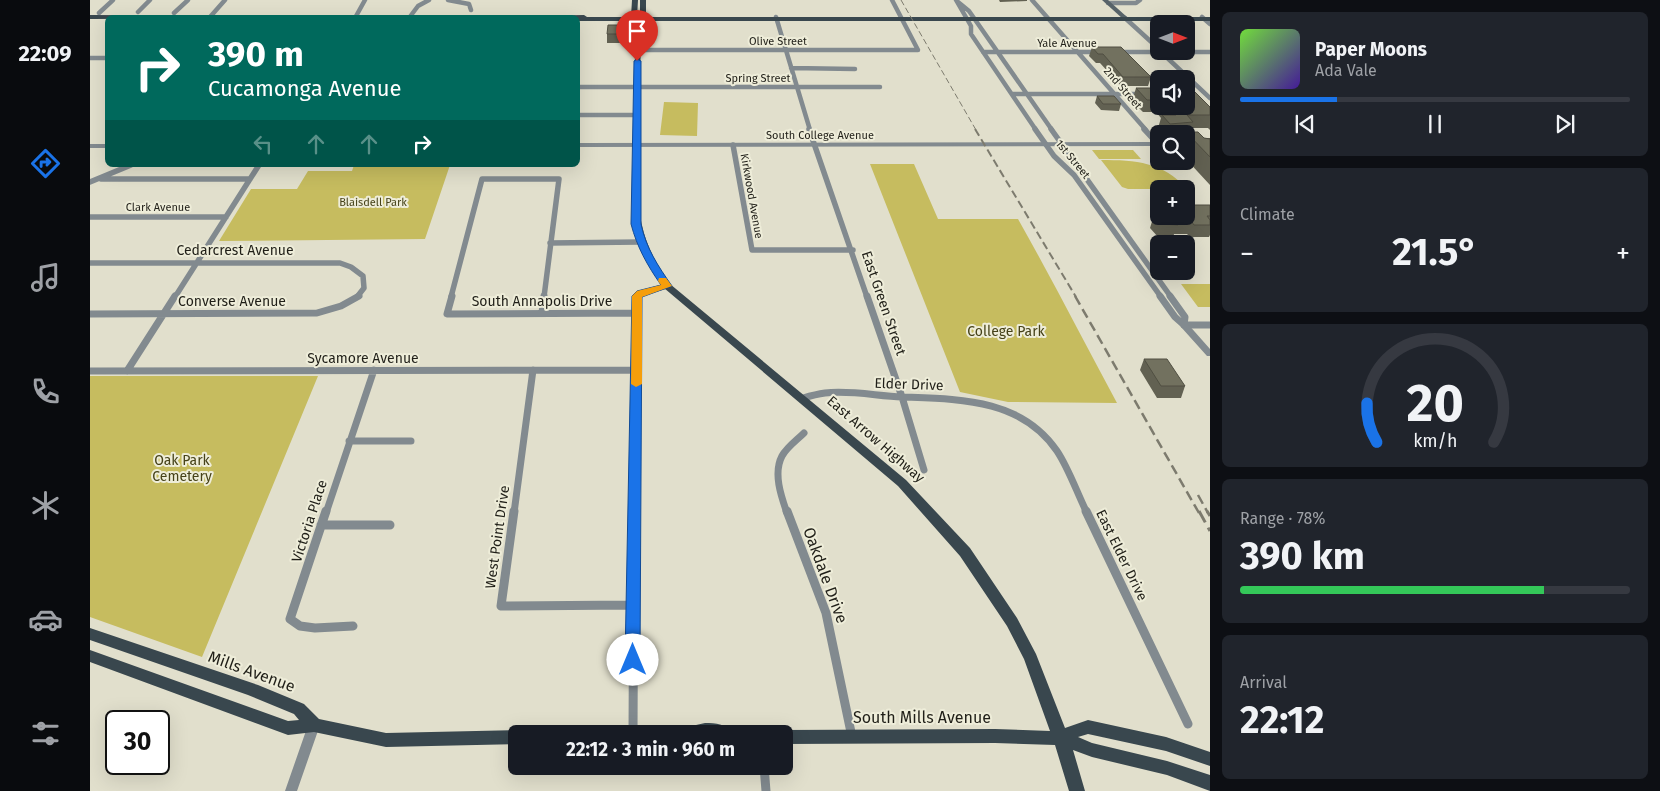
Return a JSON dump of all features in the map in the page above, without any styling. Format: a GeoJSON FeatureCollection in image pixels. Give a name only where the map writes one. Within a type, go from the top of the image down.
{"type":"FeatureCollection","features":[{"type":"Feature","properties":{"kind":"main road"},"geometry":{"type":"LineString","coordinates":[[635,0],[633,48],[638,50],[643,46],[643,0]]}},
{"type":"Feature","properties":{"kind":"main road"},"geometry":{"type":"LineString","coordinates":[[1106,2],[1125,18]]}},
{"type":"Feature","properties":{"kind":"main road"},"geometry":{"type":"LineString","coordinates":[[90,18],[105,18]]}},
{"type":"Feature","properties":{"kind":"main road"},"geometry":{"type":"LineString","coordinates":[[90,18],[105,20]]}},
{"type":"Feature","properties":{"kind":"main road"},"geometry":{"type":"LineString","coordinates":[[580,18],[1206,19]]}},
{"type":"Feature","properties":{"kind":"main road"},"geometry":{"type":"LineString","coordinates":[[580,20],[635,18]]}},
{"type":"Feature","properties":{"kind":"main road","name":"East Arrow Highway"},"geometry":{"type":"LineString","coordinates":[[638,50],[636,216],[640,242],[651,264],[667,286],[803,398],[826,420],[902,483],[965,552],[1012,622],[1038,674],[1061,738],[1077,791]]}},
{"type":"Feature","properties":{"kind":"main road","name":"Mills Avenue"},"geometry":{"type":"LineString","coordinates":[[90,634],[253,690],[299,708],[314,725]]}},
{"type":"Feature","properties":{"kind":"main road"},"geometry":{"type":"LineString","coordinates":[[90,656],[288,728],[314,725],[386,740],[508,737]]}},
{"type":"Feature","properties":{"kind":"main road"},"geometry":{"type":"LineString","coordinates":[[1061,738],[1084,727],[1088,727],[1166,744],[1210,759]]}},
{"type":"Feature","properties":{"kind":"main road","name":"South Mills Avenue"},"geometry":{"type":"LineString","coordinates":[[793,737],[995,736],[1061,738]]}},
{"type":"Feature","properties":{"kind":"main road"},"geometry":{"type":"LineString","coordinates":[[1061,738],[1092,750],[1167,768],[1210,783]]}},
{"type":"Feature","properties":{"kind":"street"},"geometry":{"type":"LineString","coordinates":[[99,13],[113,0]]}},
{"type":"Feature","properties":{"kind":"street"},"geometry":{"type":"LineString","coordinates":[[138,12],[150,0]]}},
{"type":"Feature","properties":{"kind":"street"},"geometry":{"type":"LineString","coordinates":[[174,13],[188,0]]}},
{"type":"Feature","properties":{"kind":"street"},"geometry":{"type":"LineString","coordinates":[[212,15],[225,0]]}},
{"type":"Feature","properties":{"kind":"street"},"geometry":{"type":"LineString","coordinates":[[357,15],[365,0]]}},
{"type":"Feature","properties":{"kind":"street"},"geometry":{"type":"LineString","coordinates":[[411,15],[418,6],[429,0]]}},
{"type":"Feature","properties":{"kind":"street"},"geometry":{"type":"LineString","coordinates":[[448,0],[470,4],[471,10]]}},
{"type":"Feature","properties":{"kind":"street"},"geometry":{"type":"LineString","coordinates":[[892,0],[901,18]]}},
{"type":"Feature","properties":{"kind":"street","name":"2nd Street"},"geometry":{"type":"LineString","coordinates":[[1032,0],[1150,135]]}},
{"type":"Feature","properties":{"kind":"street"},"geometry":{"type":"LineString","coordinates":[[1106,2],[1136,3],[1140,0]]}},
{"type":"Feature","properties":{"kind":"street","name":"1st Street"},"geometry":{"type":"LineString","coordinates":[[957,1],[997,52],[1185,317],[1184,325]]}},
{"type":"Feature","properties":{"kind":"street","name":"East Green Street"},"geometry":{"type":"LineString","coordinates":[[777,18],[796,87],[853,250],[924,470]]}},
{"type":"Feature","properties":{"kind":"street","name":"Olive Street"},"geometry":{"type":"LineString","coordinates":[[638,50],[918,50],[901,18]]}},
{"type":"Feature","properties":{"kind":"street","name":"1st Street"},"geometry":{"type":"LineString","coordinates":[[969,18],[971,34],[1054,156],[1074,175],[1175,318],[1184,325],[1210,354]]}},
{"type":"Feature","properties":{"kind":"street"},"geometry":{"type":"LineString","coordinates":[[1125,18],[1150,42]]}},
{"type":"Feature","properties":{"kind":"street","name":"Yale Avenue"},"geometry":{"type":"LineString","coordinates":[[1111,52],[1150,51]]}},
{"type":"Feature","properties":{"kind":"street","name":"Yale Avenue"},"geometry":{"type":"LineString","coordinates":[[983,52],[1102,52]]}},
{"type":"Feature","properties":{"kind":"street","name":"Yale Avenue"},"geometry":{"type":"LineString","coordinates":[[1195,52],[1210,52]]}},
{"type":"Feature","properties":{"kind":"street"},"geometry":{"type":"LineString","coordinates":[[90,58],[105,58]]}},
{"type":"Feature","properties":{"kind":"street"},"geometry":{"type":"LineString","coordinates":[[1170,60],[1208,94],[1210,98]]}},
{"type":"Feature","properties":{"kind":"street"},"geometry":{"type":"LineString","coordinates":[[791,68],[855,68]]}},
{"type":"Feature","properties":{"kind":"street","name":"Spring Street"},"geometry":{"type":"LineString","coordinates":[[580,87],[880,87]]}},
{"type":"Feature","properties":{"kind":"street"},"geometry":{"type":"LineString","coordinates":[[1012,94],[1150,94]]}},
{"type":"Feature","properties":{"kind":"street"},"geometry":{"type":"LineString","coordinates":[[1196,94],[1208,94]]}},
{"type":"Feature","properties":{"kind":"street"},"geometry":{"type":"LineString","coordinates":[[580,115],[637,115]]}},
{"type":"Feature","properties":{"kind":"street","name":"South College Avenue"},"geometry":{"type":"LineString","coordinates":[[580,145],[1150,144]]}},
{"type":"Feature","properties":{"kind":"street","name":"Kirkwood Avenue"},"geometry":{"type":"LineString","coordinates":[[733,145],[752,250],[853,250]]}},
{"type":"Feature","properties":{"kind":"street"},"geometry":{"type":"LineString","coordinates":[[90,146],[105,146]]}},
{"type":"Feature","properties":{"kind":"street"},"geometry":{"type":"LineString","coordinates":[[90,182],[102,179],[127,167]]}},
{"type":"Feature","properties":{"kind":"street"},"geometry":{"type":"LineString","coordinates":[[127,371],[258,167]]}},
{"type":"Feature","properties":{"kind":"street"},"geometry":{"type":"LineString","coordinates":[[102,179],[250,179]]}},
{"type":"Feature","properties":{"kind":"street","name":"South Annapolis Drive"},"geometry":{"type":"LineString","coordinates":[[550,243],[559,179],[482,179],[447,314],[637,313]]}},
{"type":"Feature","properties":{"kind":"street","name":"Clark Avenue"},"geometry":{"type":"LineString","coordinates":[[90,217],[226,217]]}},
{"type":"Feature","properties":{"kind":"street"},"geometry":{"type":"LineString","coordinates":[[542,314],[550,243],[640,242]]}},
{"type":"Feature","properties":{"kind":"street","name":"Cedarcrest Avenue"},"geometry":{"type":"LineString","coordinates":[[90,263],[340,263],[360,270],[365,278],[364,286]]}},
{"type":"Feature","properties":{"kind":"street","name":"Converse Avenue"},"geometry":{"type":"LineString","coordinates":[[90,314],[317,313],[346,305],[358,296],[364,286]]}},
{"type":"Feature","properties":{"kind":"street"},"geometry":{"type":"LineString","coordinates":[[634,725],[632,605],[637,296],[641,293],[667,286]]}},
{"type":"Feature","properties":{"kind":"street"},"geometry":{"type":"LineString","coordinates":[[1184,325],[1210,324]]}},
{"type":"Feature","properties":{"kind":"street","name":"Victoria Place"},"geometry":{"type":"LineString","coordinates":[[352,626],[315,628],[300,626],[290,619],[374,370]]}},
{"type":"Feature","properties":{"kind":"street","name":"West Point Drive"},"geometry":{"type":"LineString","coordinates":[[533,370],[501,606],[632,605]]}},
{"type":"Feature","properties":{"kind":"street","name":"Sycamore Avenue"},"geometry":{"type":"LineString","coordinates":[[90,371],[636,370]]}},
{"type":"Feature","properties":{"kind":"street","name":"Elder Drive"},"geometry":{"type":"LineString","coordinates":[[803,398],[817,394],[839,393],[973,399],[995,404],[1013,412]]}},
{"type":"Feature","properties":{"kind":"street","name":"East Elder Drive"},"geometry":{"type":"LineString","coordinates":[[1013,412],[1038,430],[1057,451],[1188,724]]}},
{"type":"Feature","properties":{"kind":"street","name":"Oakdale Drive"},"geometry":{"type":"LineString","coordinates":[[804,433],[783,454],[778,467],[781,496],[826,613],[852,737]]}},
{"type":"Feature","properties":{"kind":"street"},"geometry":{"type":"LineString","coordinates":[[349,441],[410,441]]}},
{"type":"Feature","properties":{"kind":"street"},"geometry":{"type":"LineString","coordinates":[[321,525],[390,525]]}},
{"type":"Feature","properties":{"kind":"street"},"geometry":{"type":"LineString","coordinates":[[291,791],[314,725]]}},
{"type":"Feature","properties":{"kind":"street"},"geometry":{"type":"LineString","coordinates":[[765,775],[766,791]]}},
{"type":"Feature","properties":{"kind":"green space"},"geometry":{"type":"Polygon","coordinates":[[[664,102],[698,103],[697,136],[660,135],[664,102]]]}},
{"type":"Feature","properties":{"kind":"green space"},"geometry":{"type":"Polygon","coordinates":[[[1092,150],[1133,150],[1141,159],[1099,159],[1092,150]]]}},
{"type":"Feature","properties":{"kind":"green space"},"geometry":{"type":"Polygon","coordinates":[[[1101,160],[1148,164],[1150,165],[1150,170],[1162,170],[1178,180],[1150,180],[1150,189],[1128,189],[1122,187],[1101,160]]]}},
{"type":"Feature","properties":{"kind":"green space","name":"College Park"},"geometry":{"type":"Polygon","coordinates":[[[870,164],[914,164],[938,219],[1018,219],[1117,403],[1008,402],[960,392],[870,164]]]}},
{"type":"Feature","properties":{"kind":"green space","name":"Blaisdell Park"},"geometry":{"type":"Polygon","coordinates":[[[353,167],[449,167],[425,239],[219,241],[251,189],[297,189],[308,171],[352,171],[353,167]]]}},
{"type":"Feature","properties":{"kind":"green space"},"geometry":{"type":"Polygon","coordinates":[[[1181,284],[1210,284],[1210,307],[1198,307],[1181,284]]]}},
{"type":"Feature","properties":{"kind":"green space","name":"Oak Park Cemetery"},"geometry":{"type":"Polygon","coordinates":[[[90,376],[318,376],[202,657],[90,617],[90,376]]]}},
{"type":"Feature","properties":{"kind":"building"},"geometry":{"type":"Polygon","coordinates":[[[608,25],[622,25],[622,34],[607,34],[608,25]]]}},
{"type":"Feature","properties":{"kind":"building"},"geometry":{"type":"Polygon","coordinates":[[[1092,47],[1121,47],[1150,77],[1123,77],[1103,54],[1098,54],[1092,47]]]}},
{"type":"Feature","properties":{"kind":"building"},"geometry":{"type":"Polygon","coordinates":[[[1136,88],[1150,88],[1150,100],[1147,100],[1136,88]]]}},
{"type":"Feature","properties":{"kind":"building"},"geometry":{"type":"Polygon","coordinates":[[[1195,92],[1210,107],[1210,115],[1195,115],[1195,92]]]}},
{"type":"Feature","properties":{"kind":"building"},"geometry":{"type":"Polygon","coordinates":[[[1097,96],[1114,96],[1121,104],[1103,104],[1097,96]]]}},
{"type":"Feature","properties":{"kind":"building"},"geometry":{"type":"Polygon","coordinates":[[[1162,115],[1187,115],[1193,122],[1170,124],[1162,115]]]}},
{"type":"Feature","properties":{"kind":"building"},"geometry":{"type":"Polygon","coordinates":[[[1195,132],[1198,132],[1204,138],[1210,139],[1210,157],[1195,141],[1195,132]]]}},
{"type":"Feature","properties":{"kind":"building"},"geometry":{"type":"Polygon","coordinates":[[[1195,205],[1210,205],[1210,216],[1207,216],[1210,220],[1210,225],[1195,225],[1195,205]]]}},
{"type":"Feature","properties":{"kind":"building"},"geometry":{"type":"Polygon","coordinates":[[[1144,359],[1167,359],[1185,386],[1161,386],[1144,359]]]}},
{"type":"Feature","properties":{"kind":"railway"},"geometry":{"type":"LineString","coordinates":[[901,0],[976,130]]}},
{"type":"Feature","properties":{"kind":"railway"},"geometry":{"type":"LineString","coordinates":[[975,129],[1076,297]]}},
{"type":"Feature","properties":{"kind":"railway"},"geometry":{"type":"LineString","coordinates":[[1075,296],[1199,513]]}},
{"type":"Feature","properties":{"kind":"railway"},"geometry":{"type":"LineString","coordinates":[[1198,495],[1208,513]]}},
{"type":"Feature","properties":{"kind":"railway"},"geometry":{"type":"LineString","coordinates":[[1199,511],[1210,531]]}},
{"type":"Feature","properties":{"kind":"railway"},"geometry":{"type":"LineString","coordinates":[[1207,511],[1210,516]]}},
{"type":"Feature","properties":{"kind":"slow traffic"},"geometry":{"type":"LineString","coordinates":[[636,384],[637,296],[641,293],[667,286],[663,281]]}},
{"type":"Feature","properties":{"kind":"route"},"geometry":{"type":"LineString","coordinates":[[633,660],[632,605],[637,296],[641,293],[667,286],[651,264],[640,242],[636,224],[637,61]]}}]}
